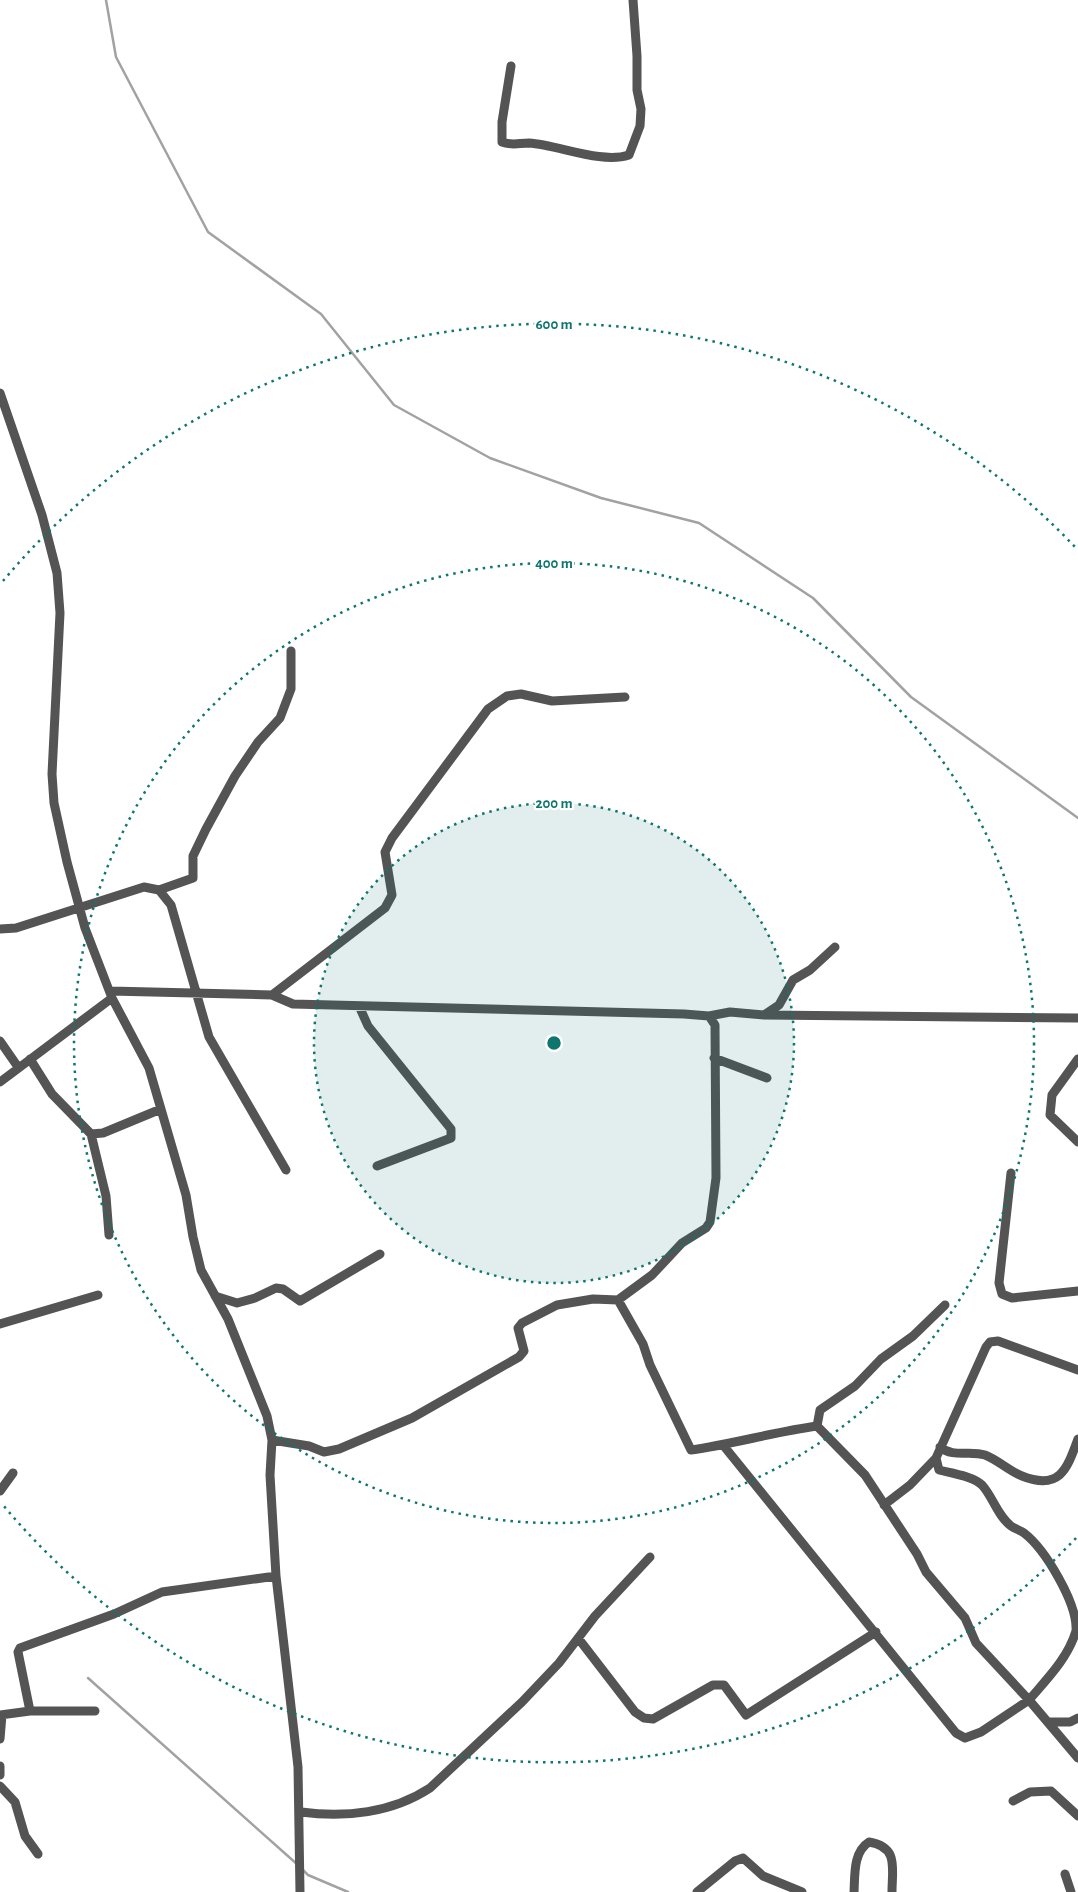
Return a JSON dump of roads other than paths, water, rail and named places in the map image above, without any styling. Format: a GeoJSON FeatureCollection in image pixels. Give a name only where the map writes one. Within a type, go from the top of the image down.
{"type":"FeatureCollection","features":[{"type":"Feature","properties":{"kind":"street"},"geometry":{"type":"LineString","coordinates":[[511,66],[502,122],[502,142],[509,145],[528,143],[560,148],[581,155],[619,158],[629,155],[640,126],[641,109],[637,90],[637,56],[633,0]]}},
{"type":"Feature","properties":{"kind":"street"},"geometry":{"type":"LineString","coordinates":[[0,393],[42,515],[57,573],[60,613],[53,744],[53,793],[58,828],[85,928],[111,995],[149,1068],[186,1195],[201,1270],[228,1319],[267,1416],[272,1440],[270,1475],[276,1576],[297,1758],[300,1812],[300,1892]]}},
{"type":"Feature","properties":{"kind":"street"},"geometry":{"type":"LineString","coordinates":[[0,929],[16,928],[144,887],[159,890],[193,878],[193,856],[230,785],[258,742],[280,718],[291,689],[292,651]]}},
{"type":"Feature","properties":{"kind":"street"},"geometry":{"type":"LineString","coordinates":[[272,995],[385,908],[392,895],[385,852],[392,838],[488,709],[507,696],[521,694],[552,701],[625,697]]}},
{"type":"Feature","properties":{"kind":"street"},"geometry":{"type":"LineString","coordinates":[[159,890],[172,905],[209,1036],[286,1170]]}},
{"type":"Feature","properties":{"kind":"street"},"geometry":{"type":"LineString","coordinates":[[764,1015],[779,1005],[793,980],[810,970],[835,947]]}},
{"type":"Feature","properties":{"kind":"street"},"geometry":{"type":"LineString","coordinates":[[0,1082],[111,995],[198,993],[272,995],[294,1004],[517,1008],[709,1016],[730,1012],[764,1015],[1078,1018]]}},
{"type":"Feature","properties":{"kind":"street"},"geometry":{"type":"LineString","coordinates":[[359,1006],[368,1026],[451,1129],[451,1138],[377,1166]]}},
{"type":"Feature","properties":{"kind":"street"},"geometry":{"type":"LineString","coordinates":[[272,1440],[309,1446],[324,1452],[339,1449],[412,1418],[519,1357],[524,1351],[518,1328],[557,1304],[594,1299],[618,1300],[652,1275],[682,1244],[706,1228],[710,1222],[716,1178],[715,1025],[709,1016]]}},
{"type":"Feature","properties":{"kind":"street"},"geometry":{"type":"LineString","coordinates":[[0,1041],[18,1067]]}},
{"type":"Feature","properties":{"kind":"street"},"geometry":{"type":"LineString","coordinates":[[714,1058],[767,1078]]}},
{"type":"Feature","properties":{"kind":"street"},"geometry":{"type":"LineString","coordinates":[[30,1059],[52,1094],[91,1134],[106,1196],[109,1235]]}},
{"type":"Feature","properties":{"kind":"street"},"geometry":{"type":"LineString","coordinates":[[1078,1059],[1052,1096],[1050,1115],[1078,1142]]}},
{"type":"Feature","properties":{"kind":"street"},"geometry":{"type":"LineString","coordinates":[[91,1134],[103,1134],[161,1109]]}},
{"type":"Feature","properties":{"kind":"street"},"geometry":{"type":"LineString","coordinates":[[1011,1173],[999,1283],[1002,1294],[1012,1298],[1078,1291]]}},
{"type":"Feature","properties":{"kind":"street"},"geometry":{"type":"LineString","coordinates":[[215,1296],[237,1303],[255,1298],[276,1288],[283,1289],[300,1300],[380,1254]]}},
{"type":"Feature","properties":{"kind":"street"},"geometry":{"type":"LineString","coordinates":[[0,1324],[98,1295]]}},
{"type":"Feature","properties":{"kind":"street"},"geometry":{"type":"LineString","coordinates":[[618,1300],[643,1344],[650,1365],[691,1450],[722,1445],[759,1435],[817,1426]]}},
{"type":"Feature","properties":{"kind":"street"},"geometry":{"type":"LineString","coordinates":[[817,1426],[820,1410],[855,1386],[881,1359],[913,1336],[945,1305]]}},
{"type":"Feature","properties":{"kind":"street"},"geometry":{"type":"LineString","coordinates":[[884,1505],[910,1485],[936,1458],[986,1347],[990,1342],[998,1341],[1078,1370]]}},
{"type":"Feature","properties":{"kind":"street"},"geometry":{"type":"LineString","coordinates":[[817,1426],[865,1475],[917,1554],[926,1572],[965,1618],[976,1643],[1029,1700],[1078,1758]]}},
{"type":"Feature","properties":{"kind":"street"},"geometry":{"type":"LineString","coordinates":[[940,1447],[946,1452],[984,1455],[1023,1476],[1050,1482],[1059,1477],[1069,1462],[1078,1439]]}},
{"type":"Feature","properties":{"kind":"street"},"geometry":{"type":"LineString","coordinates":[[722,1445],[876,1632],[940,1715],[956,1733],[965,1738],[982,1732],[1029,1700],[1060,1663],[1077,1630],[1076,1608],[1060,1574],[1024,1533],[1011,1526],[998,1512],[981,1484],[959,1475],[939,1470],[936,1458]]}},
{"type":"Feature","properties":{"kind":"street"},"geometry":{"type":"LineString","coordinates":[[0,1491],[13,1473]]}},
{"type":"Feature","properties":{"kind":"street"},"geometry":{"type":"LineString","coordinates":[[300,1812],[325,1816],[370,1813],[420,1795],[430,1788],[522,1702],[559,1663],[595,1616],[650,1557]]}},
{"type":"Feature","properties":{"kind":"street"},"geometry":{"type":"LineString","coordinates":[[214,1586],[276,1576]]}},
{"type":"Feature","properties":{"kind":"street"},"geometry":{"type":"LineString","coordinates":[[30,1712],[18,1652],[20,1648],[114,1614],[162,1592],[276,1576]]}},
{"type":"Feature","properties":{"kind":"street"},"geometry":{"type":"LineString","coordinates":[[578,1638],[636,1712],[644,1718],[653,1719],[713,1685],[724,1685],[746,1715],[876,1632]]}},
{"type":"Feature","properties":{"kind":"street"},"geometry":{"type":"LineString","coordinates":[[0,1739],[1,1715],[30,1712],[95,1711]]}},
{"type":"Feature","properties":{"kind":"street"},"geometry":{"type":"LineString","coordinates":[[1048,1722],[1070,1722],[1078,1718]]}},
{"type":"Feature","properties":{"kind":"street"},"geometry":{"type":"LineString","coordinates":[[0,1766],[0,1775]]}},
{"type":"Feature","properties":{"kind":"street"},"geometry":{"type":"LineString","coordinates":[[0,1786],[15,1802],[25,1836],[38,1854]]}},
{"type":"Feature","properties":{"kind":"street"},"geometry":{"type":"LineString","coordinates":[[1013,1801],[1030,1792],[1050,1791],[1078,1816]]}},
{"type":"Feature","properties":{"kind":"street"},"geometry":{"type":"LineString","coordinates":[[854,1892],[857,1855],[862,1847],[869,1842],[881,1844],[888,1850],[892,1858],[892,1892]]}},
{"type":"Feature","properties":{"kind":"street"},"geometry":{"type":"LineString","coordinates":[[698,1892],[735,1861],[743,1858],[763,1876],[802,1892]]}},
{"type":"Feature","properties":{"kind":"street"},"geometry":{"type":"LineString","coordinates":[[1065,1874],[1071,1892]]}},
{"type":"Feature","properties":{"kind":"waterway"},"geometry":{"type":"LineString","coordinates":[[106,0],[116,57],[208,232],[321,314],[394,405],[490,458],[601,498],[699,523],[813,598],[911,697],[1078,818]]}},
{"type":"Feature","properties":{"kind":"waterway"},"geometry":{"type":"LineString","coordinates":[[88,1678],[298,1865]]}},
{"type":"Feature","properties":{"kind":"waterway"},"geometry":{"type":"LineString","coordinates":[[302,1869],[308,1875],[348,1892]]}}]}
